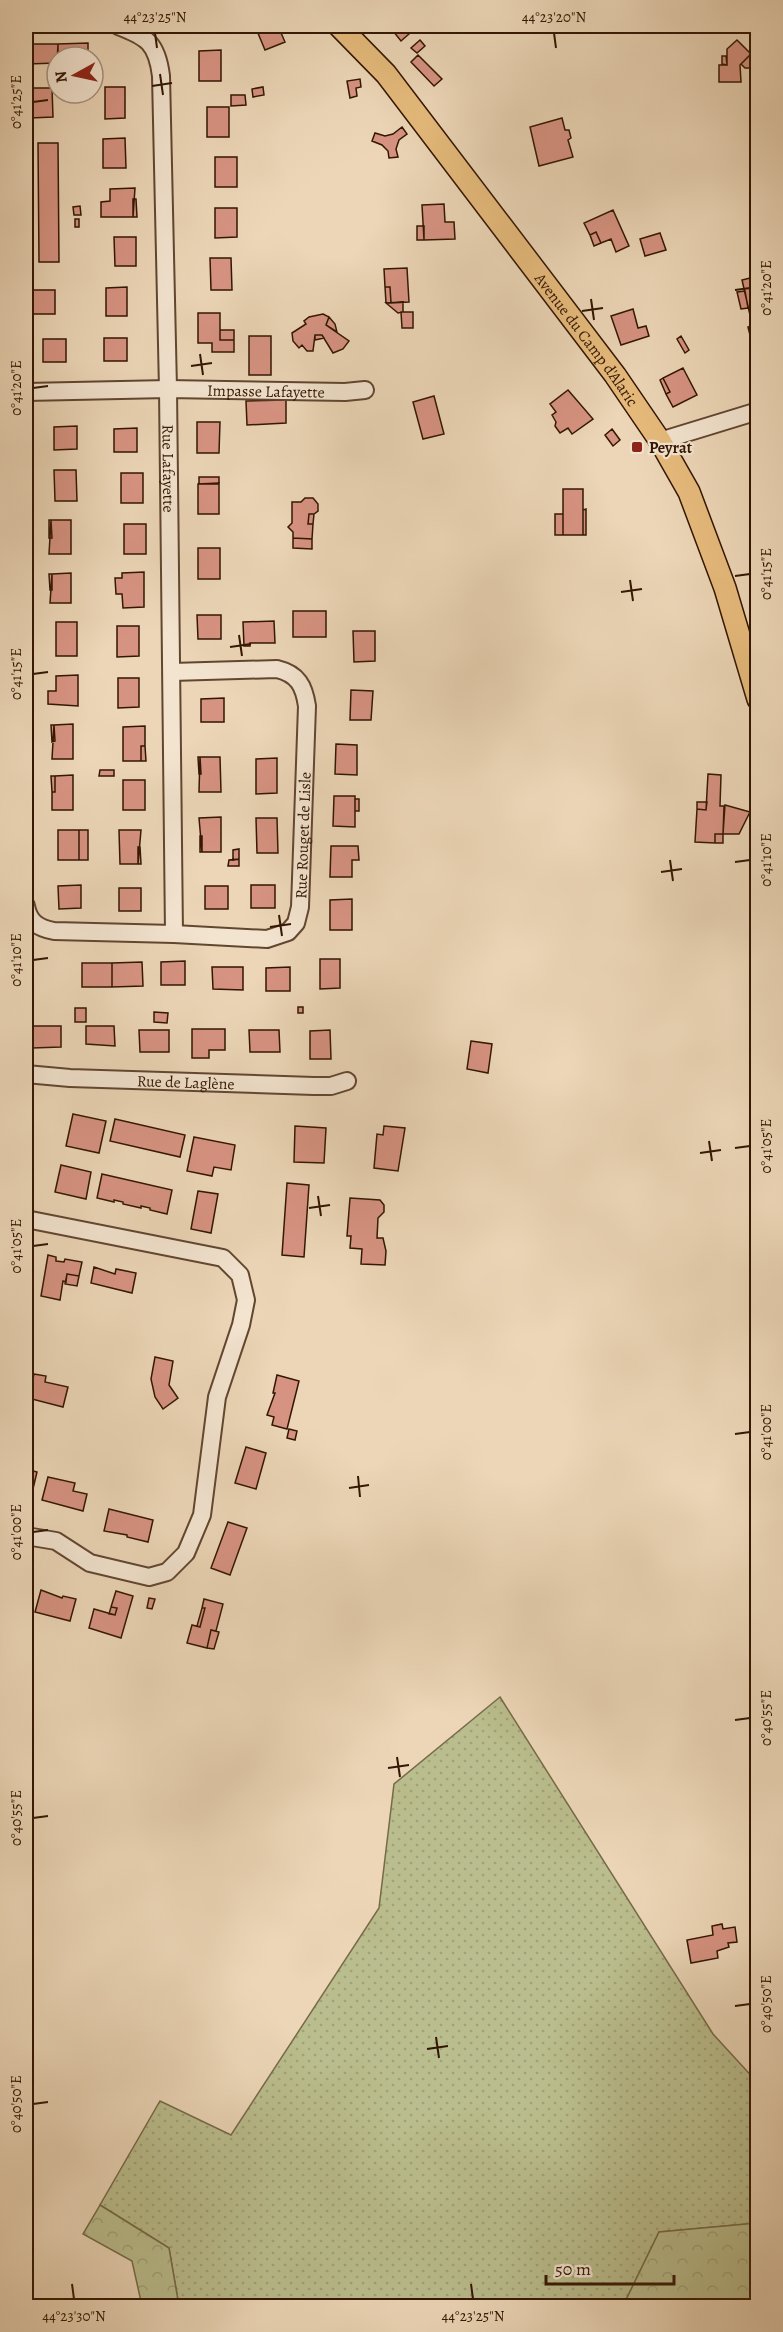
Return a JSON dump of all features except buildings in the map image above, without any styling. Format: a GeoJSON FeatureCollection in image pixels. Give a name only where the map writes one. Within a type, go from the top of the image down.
{"type":"FeatureCollection","features":[{"type":"Feature","properties":{"kind":"main road","name":"Avenue du Camp d'Alaric"},"geometry":{"type":"LineString","coordinates":[[339,26],[394,84],[615,375],[660,441],[693,503],[725,588],[758,699]]}},
{"type":"Feature","properties":{"kind":"street","name":"Rue Lafayette"},"geometry":{"type":"LineString","coordinates":[[118,26],[148,40],[159,56],[168,389],[174,934]]}},
{"type":"Feature","properties":{"kind":"street","name":"Impasse Lafayette"},"geometry":{"type":"LineString","coordinates":[[26,392],[168,389],[345,392],[365,390]]}},
{"type":"Feature","properties":{"kind":"street"},"geometry":{"type":"LineString","coordinates":[[660,441],[758,411]]}},
{"type":"Feature","properties":{"kind":"street","name":"Rue Rouget de Lisle"},"geometry":{"type":"LineString","coordinates":[[26,906],[33,922],[40,928],[54,931],[267,939],[288,932],[296,923],[300,907],[307,706],[305,692],[299,680],[290,672],[277,669],[171,672]]}},
{"type":"Feature","properties":{"kind":"street","name":"Rue de Laglène"},"geometry":{"type":"LineString","coordinates":[[26,1074],[69,1078],[314,1086],[331,1086],[347,1081]]}},
{"type":"Feature","properties":{"kind":"street"},"geometry":{"type":"LineString","coordinates":[[26,1219],[224,1258],[240,1275],[246,1300],[241,1325],[217,1396],[202,1515],[186,1553],[167,1572],[149,1577],[90,1563],[56,1541],[26,1536]]}},
{"type":"Feature","properties":{"kind":"green space"},"geometry":{"type":"Polygon","coordinates":[[[500,1697],[713,2034],[757,2082],[757,2168],[751,2174],[757,2183],[757,2223],[659,2232],[623,2306],[179,2306],[169,2248],[100,2205],[160,2101],[231,2135],[379,1908],[394,1784],[500,1697]]]}},
{"type":"Feature","properties":{"kind":"green space"},"geometry":{"type":"Polygon","coordinates":[[[100,2205],[169,2248],[179,2306],[142,2306],[132,2261],[83,2234],[100,2205]]]}},
{"type":"Feature","properties":{"kind":"green space"},"geometry":{"type":"Polygon","coordinates":[[[757,2223],[757,2306],[623,2306],[659,2232],[757,2223]]]}},
{"type":"Feature","properties":{"kind":"place","name":"Peyrat"},"geometry":{"type":"Point","coordinates":[637,447]}}]}
